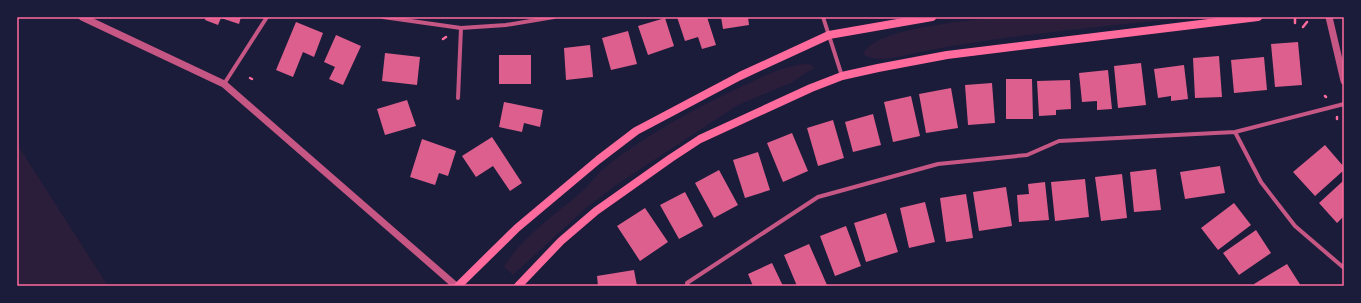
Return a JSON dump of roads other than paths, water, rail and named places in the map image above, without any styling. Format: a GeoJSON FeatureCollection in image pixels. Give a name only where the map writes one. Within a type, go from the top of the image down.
{"type":"FeatureCollection","features":[{"type":"Feature","properties":{"kind":"main road"},"geometry":{"type":"LineString","coordinates":[[457,286],[517,228],[598,160],[636,131],[740,76],[829,35],[932,17]]}},
{"type":"Feature","properties":{"kind":"main road"},"geometry":{"type":"LineString","coordinates":[[518,286],[561,241],[596,211],[700,139],[811,88],[842,76],[947,55],[1258,17]]}},
{"type":"Feature","properties":{"kind":"street"},"geometry":{"type":"LineString","coordinates":[[82,17],[224,84],[457,286]]}},
{"type":"Feature","properties":{"kind":"street"},"geometry":{"type":"LineString","coordinates":[[224,84],[268,17]]}},
{"type":"Feature","properties":{"kind":"street"},"geometry":{"type":"LineString","coordinates":[[383,17],[461,28],[506,25],[554,17]]}},
{"type":"Feature","properties":{"kind":"street"},"geometry":{"type":"LineString","coordinates":[[823,17],[842,76]]}},
{"type":"Feature","properties":{"kind":"street"},"geometry":{"type":"LineString","coordinates":[[1329,17],[1344,82]]}},
{"type":"Feature","properties":{"kind":"street"},"geometry":{"type":"LineString","coordinates":[[458,98],[461,28]]}},
{"type":"Feature","properties":{"kind":"street"},"geometry":{"type":"LineString","coordinates":[[688,284],[818,197],[938,164],[1027,155],[1059,141],[1235,132],[1344,104]]}},
{"type":"Feature","properties":{"kind":"street"},"geometry":{"type":"LineString","coordinates":[[1235,132],[1262,182],[1295,226],[1344,268]]}}]}
